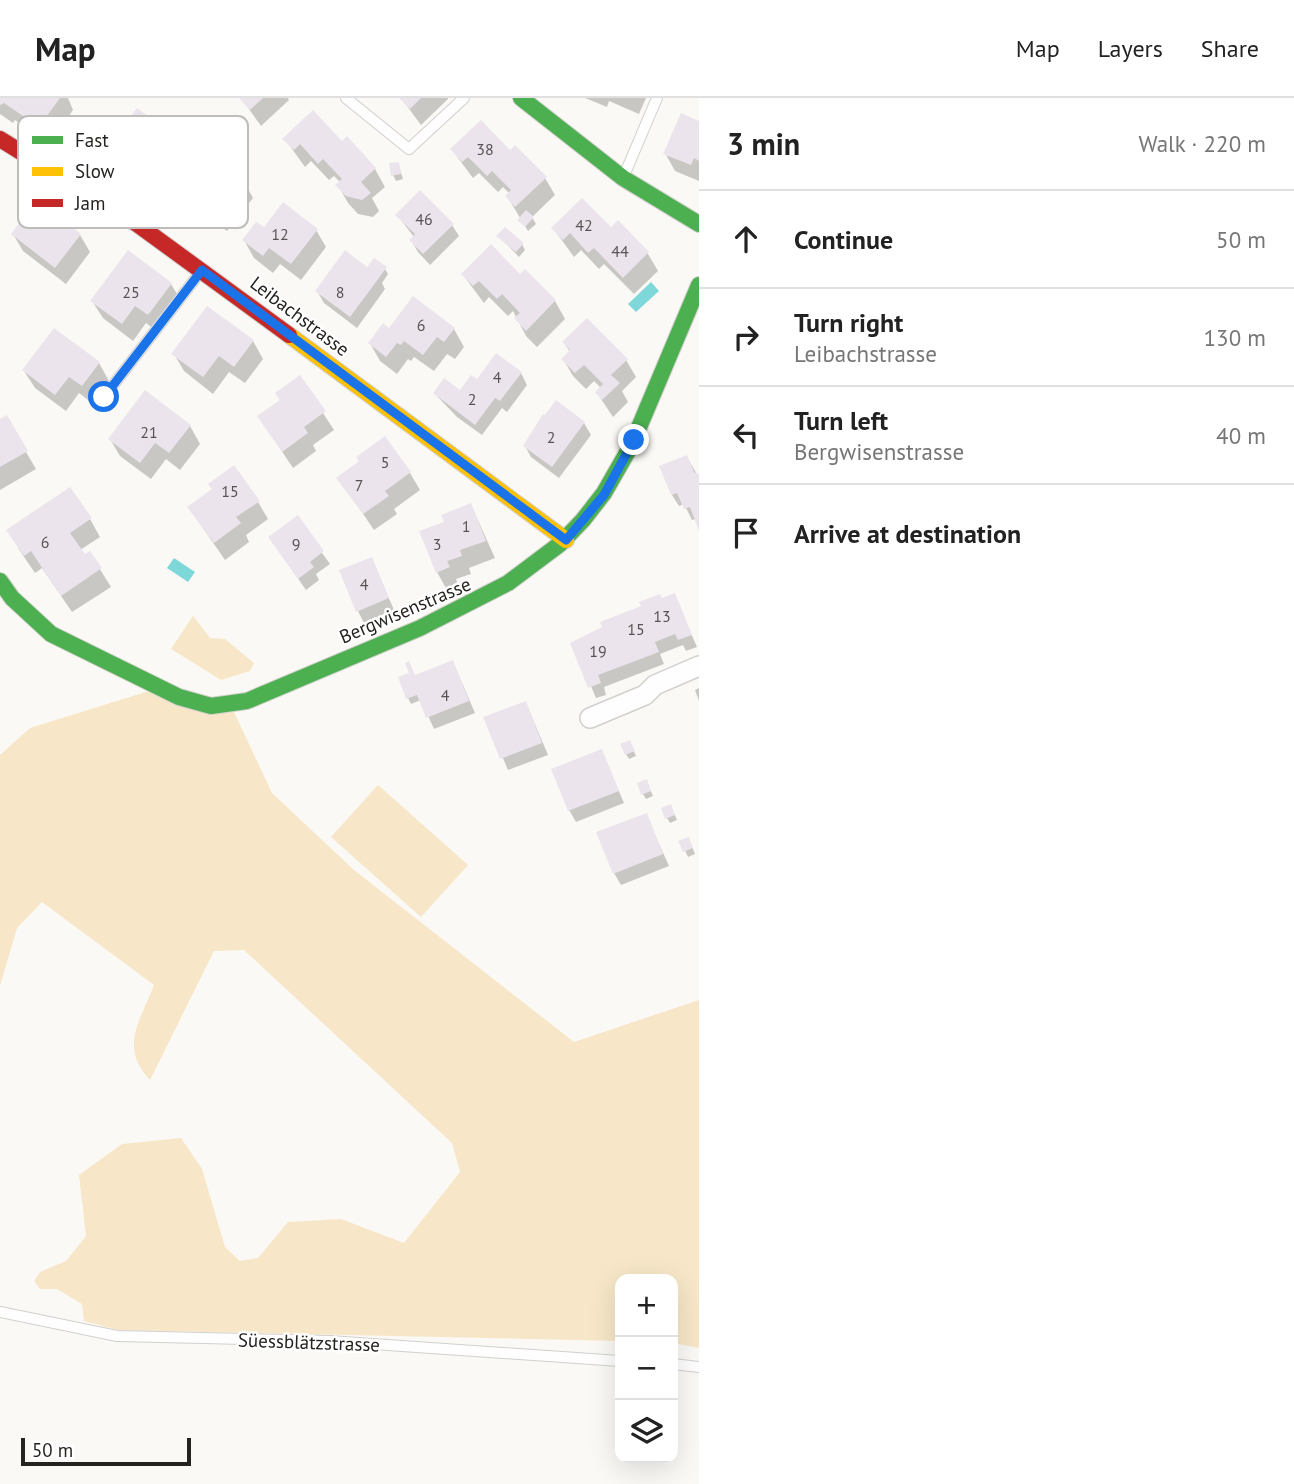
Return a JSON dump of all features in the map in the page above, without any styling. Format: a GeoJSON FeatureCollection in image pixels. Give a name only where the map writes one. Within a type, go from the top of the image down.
{"type":"FeatureCollection","features":[{"type":"Feature","properties":{"kind":"street"},"geometry":{"type":"LineString","coordinates":[[521,98],[623,178],[699,224]]}},
{"type":"Feature","properties":{"kind":"street","name":"Leibachstrasse"},"geometry":{"type":"LineString","coordinates":[[0,139],[18,150]]}},
{"type":"Feature","properties":{"kind":"street","name":"Leibachstrasse"},"geometry":{"type":"LineString","coordinates":[[143,228],[566,540]]}},
{"type":"Feature","properties":{"kind":"street","name":"Bergwisenstrasse"},"geometry":{"type":"LineString","coordinates":[[0,581],[12,598],[51,634],[179,697],[211,706],[247,701],[475,605],[531,569],[566,540],[604,495],[634,440],[699,285]]}},
{"type":"Feature","properties":{"kind":"street"},"geometry":{"type":"LineString","coordinates":[[590,718],[645,695],[655,685],[699,666]]}},
{"type":"Feature","properties":{"kind":"lane"},"geometry":{"type":"LineString","coordinates":[[346,98],[409,149],[464,98]]}},
{"type":"Feature","properties":{"kind":"lane"},"geometry":{"type":"LineString","coordinates":[[623,178],[657,98]]}},
{"type":"Feature","properties":{"kind":"lane"},"geometry":{"type":"LineString","coordinates":[[104,397],[202,270]]}},
{"type":"Feature","properties":{"kind":"lane","name":"Süessblätzstrasse"},"geometry":{"type":"LineString","coordinates":[[0,1312],[117,1336],[330,1341],[615,1361]]}},
{"type":"Feature","properties":{"kind":"lane"},"geometry":{"type":"LineString","coordinates":[[678,1365],[699,1367]]}},
{"type":"Feature","properties":{"kind":"shaded area"},"geometry":{"type":"Polygon","coordinates":[[[193,616],[210,638],[225,639],[254,663],[250,671],[221,680],[171,649],[193,616]]]}},
{"type":"Feature","properties":{"kind":"shaded area"},"geometry":{"type":"Polygon","coordinates":[[[149,691],[234,712],[272,793],[354,870],[574,1042],[699,1000],[699,1348],[678,1344],[678,1274],[615,1274],[615,1341],[118,1330],[84,1321],[82,1304],[57,1289],[40,1289],[34,1281],[40,1272],[66,1261],[86,1236],[79,1175],[122,1144],[181,1138],[202,1169],[225,1247],[240,1261],[258,1258],[288,1222],[341,1219],[404,1243],[460,1172],[452,1143],[244,950],[214,951],[150,1080],[141,1068],[134,1045],[138,1022],[154,985],[42,902],[17,928],[0,986],[0,755],[30,728],[149,691]]]}},
{"type":"Feature","properties":{"kind":"shaded area"},"geometry":{"type":"Polygon","coordinates":[[[378,785],[468,865],[421,917],[331,837],[378,785]]]}},
{"type":"Feature","properties":{"kind":"water"},"geometry":{"type":"Polygon","coordinates":[[[651,282],[659,291],[636,312],[628,304],[651,282]]]}},
{"type":"Feature","properties":{"kind":"water"},"geometry":{"type":"Polygon","coordinates":[[[174,558],[195,572],[188,582],[167,568],[174,558]]]}},
{"type":"Feature","properties":{"kind":"building"},"geometry":{"type":"Polygon","coordinates":[[[0,98],[60,98],[47,116],[23,116],[4,103],[0,105],[0,98]]]}},
{"type":"Feature","properties":{"kind":"building"},"geometry":{"type":"Polygon","coordinates":[[[239,98],[263,98],[250,110],[239,98]]]}},
{"type":"Feature","properties":{"kind":"building"},"geometry":{"type":"Polygon","coordinates":[[[399,98],[421,98],[410,109],[399,98]]]}},
{"type":"Feature","properties":{"kind":"building"},"geometry":{"type":"Polygon","coordinates":[[[137,108],[148,116],[131,116],[137,108]]]}},
{"type":"Feature","properties":{"kind":"building"},"geometry":{"type":"Polygon","coordinates":[[[313,110],[342,141],[347,136],[376,168],[361,182],[371,193],[362,200],[346,196],[335,185],[342,179],[323,159],[318,164],[300,144],[294,150],[282,139],[313,110]]]}},
{"type":"Feature","properties":{"kind":"building"},"geometry":{"type":"Polygon","coordinates":[[[681,113],[699,121],[699,161],[694,158],[691,165],[663,154],[681,113]]]}},
{"type":"Feature","properties":{"kind":"building"},"geometry":{"type":"Polygon","coordinates":[[[481,120],[510,150],[515,145],[547,177],[515,207],[505,196],[511,190],[492,171],[487,176],[468,157],[462,162],[450,149],[481,120]]]}},
{"type":"Feature","properties":{"kind":"building"},"geometry":{"type":"Polygon","coordinates":[[[399,162],[401,174],[391,176],[389,163],[399,162]]]}},
{"type":"Feature","properties":{"kind":"building"},"geometry":{"type":"Polygon","coordinates":[[[420,190],[454,224],[423,254],[409,240],[415,234],[395,215],[420,190]]]}},
{"type":"Feature","properties":{"kind":"building"},"geometry":{"type":"Polygon","coordinates":[[[582,198],[611,227],[618,220],[649,252],[623,278],[594,248],[588,253],[570,233],[563,240],[551,228],[582,198]]]}},
{"type":"Feature","properties":{"kind":"building"},"geometry":{"type":"Polygon","coordinates":[[[283,202],[318,229],[291,264],[269,248],[263,256],[242,240],[256,222],[264,227],[283,202]]]}},
{"type":"Feature","properties":{"kind":"building"},"geometry":{"type":"Polygon","coordinates":[[[526,210],[534,217],[525,227],[517,220],[526,210]]]}},
{"type":"Feature","properties":{"kind":"building"},"geometry":{"type":"Polygon","coordinates":[[[18,225],[18,228],[73,228],[81,234],[55,268],[11,234],[18,225]]]}},
{"type":"Feature","properties":{"kind":"building"},"geometry":{"type":"Polygon","coordinates":[[[505,227],[524,243],[516,252],[496,236],[505,227]]]}},
{"type":"Feature","properties":{"kind":"building"},"geometry":{"type":"Polygon","coordinates":[[[491,244],[520,274],[525,269],[556,300],[526,331],[514,318],[520,313],[502,294],[497,299],[479,281],[473,286],[461,274],[491,244]]]}},
{"type":"Feature","properties":{"kind":"building"},"geometry":{"type":"Polygon","coordinates":[[[128,250],[172,283],[148,315],[135,306],[122,324],[90,301],[128,250]]]}},
{"type":"Feature","properties":{"kind":"building"},"geometry":{"type":"Polygon","coordinates":[[[345,250],[367,267],[374,258],[387,267],[350,317],[315,291],[345,250]]]}},
{"type":"Feature","properties":{"kind":"building"},"geometry":{"type":"Polygon","coordinates":[[[413,296],[455,328],[444,342],[437,337],[423,355],[404,341],[401,345],[397,343],[386,357],[368,343],[383,323],[389,328],[413,296]]]}},
{"type":"Feature","properties":{"kind":"building"},"geometry":{"type":"Polygon","coordinates":[[[207,306],[254,340],[234,367],[219,356],[203,377],[171,354],[207,306]]]}},
{"type":"Feature","properties":{"kind":"building"},"geometry":{"type":"Polygon","coordinates":[[[587,318],[628,359],[611,375],[620,383],[602,400],[595,392],[603,384],[584,365],[575,373],[561,359],[570,350],[562,342],[587,318]]]}},
{"type":"Feature","properties":{"kind":"building"},"geometry":{"type":"Polygon","coordinates":[[[54,328],[100,362],[82,386],[69,377],[55,395],[22,370],[54,328]]]}},
{"type":"Feature","properties":{"kind":"building"},"geometry":{"type":"Polygon","coordinates":[[[496,353],[522,372],[500,401],[495,398],[475,425],[433,393],[444,378],[460,390],[471,375],[477,379],[496,353]]]}},
{"type":"Feature","properties":{"kind":"building"},"geometry":{"type":"Polygon","coordinates":[[[300,375],[326,411],[304,427],[308,433],[282,452],[257,416],[280,400],[275,393],[300,375]]]}},
{"type":"Feature","properties":{"kind":"building"},"geometry":{"type":"Polygon","coordinates":[[[145,390],[191,425],[169,453],[155,443],[140,463],[108,439],[145,390]]]}},
{"type":"Feature","properties":{"kind":"building"},"geometry":{"type":"Polygon","coordinates":[[[556,400],[585,422],[552,467],[523,446],[543,414],[545,415],[556,400]]]}},
{"type":"Feature","properties":{"kind":"building"},"geometry":{"type":"Polygon","coordinates":[[[7,415],[28,451],[0,467],[0,419],[7,415]]]}},
{"type":"Feature","properties":{"kind":"building"},"geometry":{"type":"Polygon","coordinates":[[[385,436],[411,472],[385,491],[389,496],[363,514],[336,478],[359,461],[356,457],[385,436]]]}},
{"type":"Feature","properties":{"kind":"building"},"geometry":{"type":"Polygon","coordinates":[[[687,455],[694,472],[699,474],[699,531],[690,507],[684,509],[677,493],[671,495],[659,466],[687,455]]]}},
{"type":"Feature","properties":{"kind":"building"},"geometry":{"type":"Polygon","coordinates":[[[234,465],[260,501],[236,517],[241,523],[214,543],[187,507],[212,489],[208,484],[234,465]]]}},
{"type":"Feature","properties":{"kind":"building"},"geometry":{"type":"Polygon","coordinates":[[[70,487],[92,518],[70,533],[85,554],[90,551],[102,568],[61,596],[31,551],[24,556],[6,530],[70,487]]]}},
{"type":"Feature","properties":{"kind":"building"},"geometry":{"type":"Polygon","coordinates":[[[471,503],[486,541],[460,550],[462,556],[447,561],[450,567],[436,573],[419,531],[444,522],[441,515],[471,503]]]}},
{"type":"Feature","properties":{"kind":"building"},"geometry":{"type":"Polygon","coordinates":[[[298,515],[324,551],[310,562],[314,567],[298,579],[268,537],[298,515]]]}},
{"type":"Feature","properties":{"kind":"building"},"geometry":{"type":"Polygon","coordinates":[[[372,557],[389,598],[356,612],[339,570],[372,557]]]}},
{"type":"Feature","properties":{"kind":"building"},"geometry":{"type":"Polygon","coordinates":[[[675,593],[692,635],[678,640],[675,634],[655,642],[659,652],[598,675],[601,683],[588,688],[570,643],[602,627],[600,622],[641,606],[639,602],[660,594],[662,598],[675,593]]]}},
{"type":"Feature","properties":{"kind":"building"},"geometry":{"type":"Polygon","coordinates":[[[453,660],[469,701],[426,718],[417,695],[406,699],[398,677],[409,673],[405,663],[409,661],[415,675],[453,660]]]}},
{"type":"Feature","properties":{"kind":"building"},"geometry":{"type":"Polygon","coordinates":[[[526,701],[542,743],[500,759],[483,717],[526,701]]]}},
{"type":"Feature","properties":{"kind":"building"},"geometry":{"type":"Polygon","coordinates":[[[630,740],[635,751],[625,755],[620,744],[630,740]]]}},
{"type":"Feature","properties":{"kind":"building"},"geometry":{"type":"Polygon","coordinates":[[[602,749],[619,791],[568,811],[551,769],[602,749]]]}},
{"type":"Feature","properties":{"kind":"building"},"geometry":{"type":"Polygon","coordinates":[[[647,779],[651,791],[641,795],[637,783],[647,779]]]}},
{"type":"Feature","properties":{"kind":"building"},"geometry":{"type":"Polygon","coordinates":[[[671,804],[675,815],[665,819],[661,808],[671,804]]]}},
{"type":"Feature","properties":{"kind":"building"},"geometry":{"type":"Polygon","coordinates":[[[647,813],[663,854],[613,874],[596,832],[647,813]]]}},
{"type":"Feature","properties":{"kind":"building"},"geometry":{"type":"Polygon","coordinates":[[[689,837],[693,848],[683,852],[678,841],[689,837]]]}},
{"type":"Feature","properties":{"kind":"traffic: fast"},"geometry":{"type":"LineString","coordinates":[[521,98],[623,178],[699,224]]}},
{"type":"Feature","properties":{"kind":"traffic: fast"},"geometry":{"type":"LineString","coordinates":[[0,581],[12,598],[51,634],[179,697],[211,706],[247,701],[420,628],[508,583],[560,544],[583,520],[604,493],[632,444],[699,285]]}},
{"type":"Feature","properties":{"kind":"traffic: slow"},"geometry":{"type":"LineString","coordinates":[[289,335],[566,540]]}},
{"type":"Feature","properties":{"kind":"traffic: jam"},"geometry":{"type":"LineString","coordinates":[[0,139],[18,150]]}},
{"type":"Feature","properties":{"kind":"traffic: jam"},"geometry":{"type":"LineString","coordinates":[[142,228],[289,335]]}},
{"type":"Feature","properties":{"kind":"route"},"geometry":{"type":"LineString","coordinates":[[104,397],[202,270],[566,540],[604,495],[634,440]]}}]}
